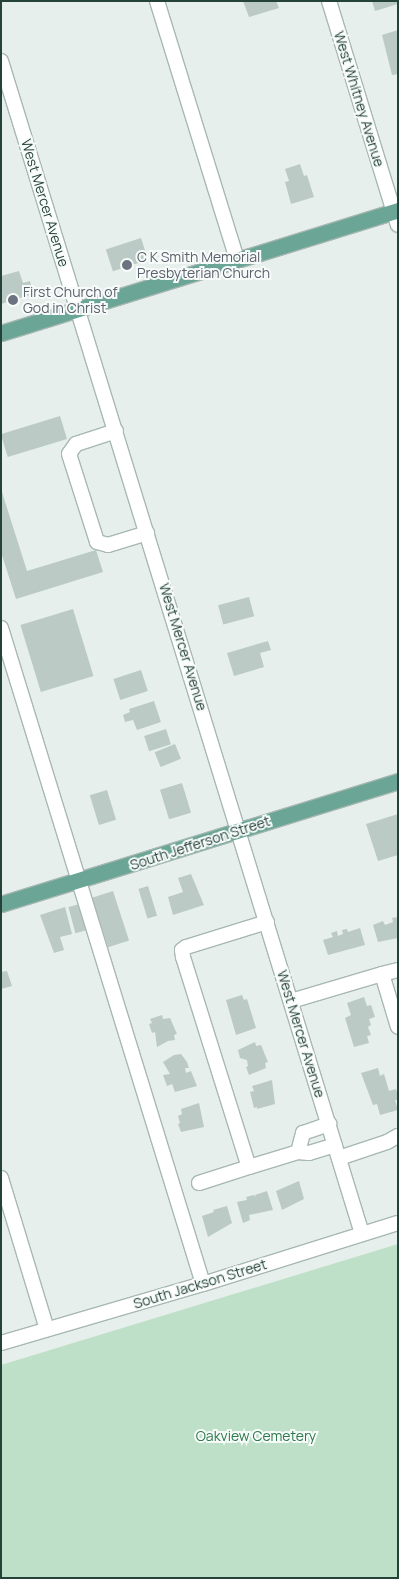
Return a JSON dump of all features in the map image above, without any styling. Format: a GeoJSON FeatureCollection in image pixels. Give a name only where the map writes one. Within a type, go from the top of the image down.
{"type":"FeatureCollection","features":[{"type":"Feature","properties":{"kind":"main road"},"geometry":{"type":"LineString","coordinates":[[1,334],[237,260],[396,215]]}},
{"type":"Feature","properties":{"kind":"main road","name":"South Jefferson Street"},"geometry":{"type":"LineString","coordinates":[[1,904],[239,830],[397,784]]}},
{"type":"Feature","properties":{"kind":"street"},"geometry":{"type":"LineString","coordinates":[[157,1],[237,260]]}},
{"type":"Feature","properties":{"kind":"street","name":"West Whitney Avenue"},"geometry":{"type":"LineString","coordinates":[[329,1],[396,215]]}},
{"type":"Feature","properties":{"kind":"street","name":"West Mercer Avenue"},"geometry":{"type":"LineString","coordinates":[[1,61],[362,1234]]}},
{"type":"Feature","properties":{"kind":"street"},"geometry":{"type":"LineString","coordinates":[[116,431],[76,444],[69,454],[97,542],[108,545],[147,532]]}},
{"type":"Feature","properties":{"kind":"street"},"geometry":{"type":"LineString","coordinates":[[1,628],[203,1284]]}},
{"type":"Feature","properties":{"kind":"street"},"geometry":{"type":"LineString","coordinates":[[249,1167],[182,957],[182,950],[186,946],[267,922]]}},
{"type":"Feature","properties":{"kind":"street"},"geometry":{"type":"LineString","coordinates":[[291,1001],[398,970]]}},
{"type":"Feature","properties":{"kind":"street"},"geometry":{"type":"LineString","coordinates":[[382,974],[398,1027]]}},
{"type":"Feature","properties":{"kind":"street"},"geometry":{"type":"LineString","coordinates":[[298,1152],[303,1133],[329,1124]]}},
{"type":"Feature","properties":{"kind":"street"},"geometry":{"type":"LineString","coordinates":[[199,1183],[298,1152],[337,1152],[388,1142],[398,1136]]}},
{"type":"Feature","properties":{"kind":"street"},"geometry":{"type":"LineString","coordinates":[[1,1178],[47,1328]]}},
{"type":"Feature","properties":{"kind":"street","name":"South Jackson Street"},"geometry":{"type":"LineString","coordinates":[[1,1343],[47,1328],[203,1284],[398,1222]]}},
{"type":"Feature","properties":{"kind":"green space","name":"Oakview Cemetery"},"geometry":{"type":"Polygon","coordinates":[[[398,1244],[398,1578],[1,1578],[1,1365],[398,1244]]]}},
{"type":"Feature","properties":{"kind":"building"},"geometry":{"type":"Polygon","coordinates":[[[243,1],[276,1],[279,8],[249,17],[243,1]]]}},
{"type":"Feature","properties":{"kind":"building"},"geometry":{"type":"Polygon","coordinates":[[[372,1],[398,1],[398,4],[375,11],[372,1]]]}},
{"type":"Feature","properties":{"kind":"building"},"geometry":{"type":"Polygon","coordinates":[[[398,30],[398,74],[392,75],[382,35],[398,30]]]}},
{"type":"Feature","properties":{"kind":"building"},"geometry":{"type":"Polygon","coordinates":[[[300,164],[304,176],[307,175],[314,197],[291,204],[285,182],[289,181],[285,169],[300,164]]]}},
{"type":"Feature","properties":{"kind":"building"},"geometry":{"type":"Polygon","coordinates":[[[141,238],[148,260],[113,271],[106,249],[141,238]]]}},
{"type":"Feature","properties":{"kind":"building"},"geometry":{"type":"Polygon","coordinates":[[[19,271],[23,283],[30,281],[33,294],[1,304],[1,276],[19,271]]]}},
{"type":"Feature","properties":{"kind":"building"},"geometry":{"type":"Polygon","coordinates":[[[60,416],[67,439],[8,457],[1,434],[60,416]]]}},
{"type":"Feature","properties":{"kind":"building"},"geometry":{"type":"Polygon","coordinates":[[[1,489],[27,571],[96,550],[103,572],[16,599],[1,552],[1,489]]]}},
{"type":"Feature","properties":{"kind":"building"},"geometry":{"type":"Polygon","coordinates":[[[249,597],[254,616],[223,625],[218,605],[249,597]]]}},
{"type":"Feature","properties":{"kind":"building"},"geometry":{"type":"Polygon","coordinates":[[[73,609],[93,676],[41,692],[20,625],[73,609]]]}},
{"type":"Feature","properties":{"kind":"building"},"geometry":{"type":"Polygon","coordinates":[[[268,641],[271,650],[260,653],[264,667],[234,676],[227,653],[268,641]]]}},
{"type":"Feature","properties":{"kind":"building"},"geometry":{"type":"Polygon","coordinates":[[[141,670],[148,691],[120,700],[113,679],[141,670]]]}},
{"type":"Feature","properties":{"kind":"building"},"geometry":{"type":"Polygon","coordinates":[[[154,701],[161,722],[137,730],[133,720],[125,722],[123,715],[130,712],[129,709],[154,701]]]}},
{"type":"Feature","properties":{"kind":"building"},"geometry":{"type":"Polygon","coordinates":[[[166,729],[171,744],[149,751],[144,736],[166,729]]]}},
{"type":"Feature","properties":{"kind":"building"},"geometry":{"type":"Polygon","coordinates":[[[175,744],[181,759],[161,767],[155,752],[175,744]]]}},
{"type":"Feature","properties":{"kind":"building"},"geometry":{"type":"Polygon","coordinates":[[[182,783],[191,813],[169,819],[160,790],[182,783]]]}},
{"type":"Feature","properties":{"kind":"building"},"geometry":{"type":"Polygon","coordinates":[[[107,790],[116,820],[99,825],[90,795],[107,790]]]}},
{"type":"Feature","properties":{"kind":"building"},"geometry":{"type":"Polygon","coordinates":[[[398,814],[398,855],[378,861],[366,824],[398,814]]]}},
{"type":"Feature","properties":{"kind":"building"},"geometry":{"type":"Polygon","coordinates":[[[191,874],[204,905],[173,915],[168,897],[183,892],[178,878],[191,874]]]}},
{"type":"Feature","properties":{"kind":"building"},"geometry":{"type":"Polygon","coordinates":[[[148,886],[157,916],[148,919],[138,889],[148,886]]]}},
{"type":"Feature","properties":{"kind":"building"},"geometry":{"type":"Polygon","coordinates":[[[113,891],[129,940],[108,947],[92,898],[113,891]]]}},
{"type":"Feature","properties":{"kind":"building"},"geometry":{"type":"Polygon","coordinates":[[[80,904],[87,930],[75,933],[68,907],[80,904]]]}},
{"type":"Feature","properties":{"kind":"building"},"geometry":{"type":"Polygon","coordinates":[[[65,907],[72,934],[60,937],[64,950],[54,953],[40,915],[65,907]]]}},
{"type":"Feature","properties":{"kind":"building"},"geometry":{"type":"Polygon","coordinates":[[[398,917],[398,938],[378,942],[373,925],[383,921],[385,925],[393,922],[392,918],[398,917]]]}},
{"type":"Feature","properties":{"kind":"building"},"geometry":{"type":"Polygon","coordinates":[[[360,928],[365,945],[328,955],[323,940],[333,937],[331,933],[337,931],[338,936],[343,934],[342,930],[347,929],[348,932],[360,928]]]}},
{"type":"Feature","properties":{"kind":"building"},"geometry":{"type":"Polygon","coordinates":[[[7,971],[12,986],[1,989],[1,972],[7,971]]]}},
{"type":"Feature","properties":{"kind":"building"},"geometry":{"type":"Polygon","coordinates":[[[242,995],[244,1000],[247,999],[256,1028],[236,1035],[226,1000],[242,995]]]}},
{"type":"Feature","properties":{"kind":"building"},"geometry":{"type":"Polygon","coordinates":[[[364,997],[367,1006],[371,1005],[375,1017],[369,1019],[371,1025],[368,1027],[371,1035],[367,1036],[369,1043],[354,1047],[345,1018],[351,1015],[347,1003],[364,997]]]}},
{"type":"Feature","properties":{"kind":"building"},"geometry":{"type":"Polygon","coordinates":[[[162,1015],[163,1019],[170,1018],[177,1034],[174,1035],[175,1040],[168,1041],[157,1047],[155,1032],[152,1033],[149,1024],[152,1023],[150,1019],[162,1015]]]}},
{"type":"Feature","properties":{"kind":"building"},"geometry":{"type":"Polygon","coordinates":[[[255,1042],[256,1046],[261,1045],[268,1062],[265,1063],[266,1068],[249,1075],[246,1067],[248,1066],[247,1060],[240,1058],[238,1050],[255,1042]]]}},
{"type":"Feature","properties":{"kind":"building"},"geometry":{"type":"Polygon","coordinates":[[[181,1054],[189,1068],[185,1068],[186,1073],[191,1071],[197,1086],[175,1092],[172,1084],[167,1086],[163,1075],[170,1074],[163,1062],[174,1055],[181,1054]]]}},
{"type":"Feature","properties":{"kind":"building"},"geometry":{"type":"Polygon","coordinates":[[[378,1068],[380,1076],[384,1074],[389,1091],[396,1089],[398,1096],[398,1100],[395,1100],[398,1110],[380,1115],[377,1104],[373,1105],[361,1073],[378,1068]]]}},
{"type":"Feature","properties":{"kind":"building"},"geometry":{"type":"Polygon","coordinates":[[[272,1080],[275,1104],[257,1109],[257,1107],[254,1108],[250,1092],[254,1091],[252,1086],[272,1080]]]}},
{"type":"Feature","properties":{"kind":"building"},"geometry":{"type":"Polygon","coordinates":[[[199,1103],[204,1127],[181,1132],[178,1116],[182,1114],[181,1109],[199,1103]]]}},
{"type":"Feature","properties":{"kind":"building"},"geometry":{"type":"Polygon","coordinates":[[[299,1181],[304,1199],[282,1210],[276,1191],[299,1181]]]}},
{"type":"Feature","properties":{"kind":"building"},"geometry":{"type":"Polygon","coordinates":[[[267,1191],[273,1210],[249,1215],[250,1220],[243,1223],[237,1202],[247,1200],[246,1197],[254,1195],[256,1197],[255,1195],[267,1191]]]}},
{"type":"Feature","properties":{"kind":"building"},"geometry":{"type":"Polygon","coordinates":[[[227,1206],[232,1223],[208,1237],[202,1216],[227,1206]]]}},
{"type":"Feature","properties":{"kind":"place","name":"C K Smith Memorial Presbyterian Church"},"geometry":{"type":"Point","coordinates":[127,265]}},
{"type":"Feature","properties":{"kind":"place","name":"First Church of God in Christ"},"geometry":{"type":"Point","coordinates":[13,300]}}]}
